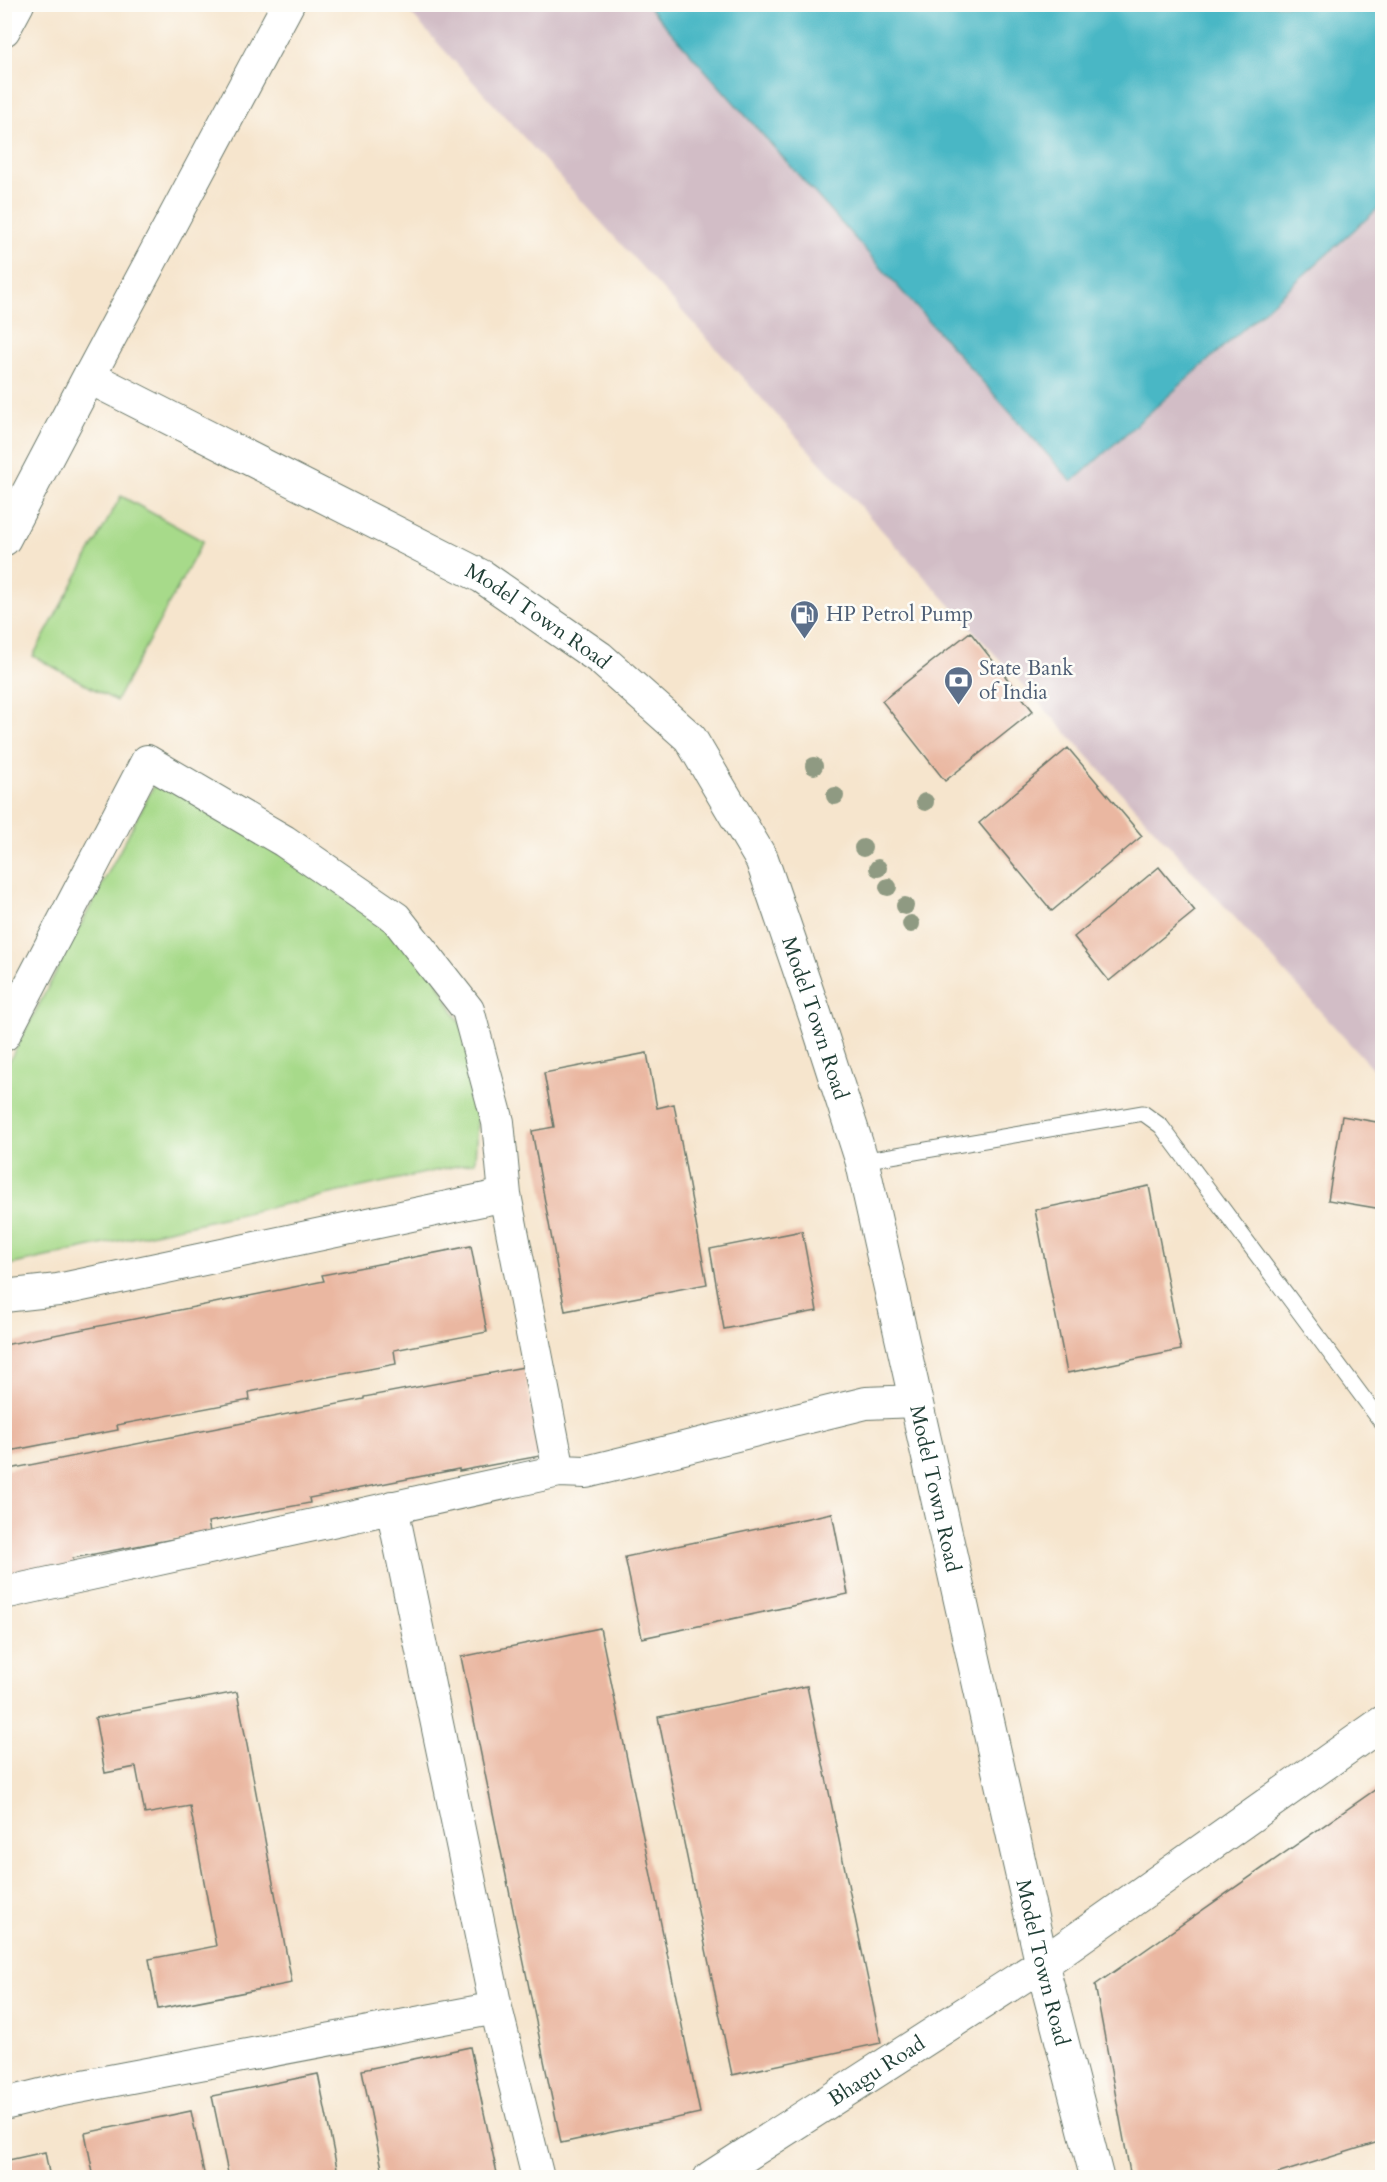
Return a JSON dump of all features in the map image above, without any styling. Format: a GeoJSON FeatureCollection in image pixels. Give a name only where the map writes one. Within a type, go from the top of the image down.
{"type":"FeatureCollection","features":[{"type":"Feature","properties":{"kind":"main road"},"geometry":{"type":"LineString","coordinates":[[4,539],[89,377]]}},
{"type":"Feature","properties":{"kind":"main road","name":"Model Town Road"},"geometry":{"type":"LineString","coordinates":[[89,377],[483,577],[600,658],[690,738],[762,860],[862,1161],[1042,1964],[1097,2178]]}},
{"type":"Feature","properties":{"kind":"main road","name":"Bhagu Road"},"geometry":{"type":"LineString","coordinates":[[710,2178],[1042,1964],[1383,1723]]}},
{"type":"Feature","properties":{"kind":"street"},"geometry":{"type":"LineString","coordinates":[[4,30],[18,4]]}},
{"type":"Feature","properties":{"kind":"street"},"geometry":{"type":"LineString","coordinates":[[89,377],[288,4]]}},
{"type":"Feature","properties":{"kind":"street"},"geometry":{"type":"LineString","coordinates":[[4,1035],[147,761],[284,841],[396,918],[468,1010],[498,1122],[505,1195],[559,1471]]}},
{"type":"Feature","properties":{"kind":"street"},"geometry":{"type":"LineString","coordinates":[[4,1296],[58,1290],[505,1195]]}},
{"type":"Feature","properties":{"kind":"street"},"geometry":{"type":"LineString","coordinates":[[4,1593],[559,1471],[586,1472],[866,1403],[916,1401]]}},
{"type":"Feature","properties":{"kind":"street"},"geometry":{"type":"LineString","coordinates":[[392,1507],[496,2008],[538,2178]]}},
{"type":"Feature","properties":{"kind":"street"},"geometry":{"type":"LineString","coordinates":[[4,2104],[57,2091],[496,2008]]}},
{"type":"Feature","properties":{"kind":"lane"},"geometry":{"type":"LineString","coordinates":[[862,1161],[1143,1113],[1161,1126],[1383,1423]]}},
{"type":"Feature","properties":{"kind":"shaded area"},"geometry":{"type":"Polygon","coordinates":[[[403,5],[1382,5],[1382,1079],[403,5]]]}},
{"type":"Feature","properties":{"kind":"green space"},"geometry":{"type":"Polygon","coordinates":[[[121,496],[203,541],[116,701],[33,656],[121,496]]]}},
{"type":"Feature","properties":{"kind":"green space"},"geometry":{"type":"Polygon","coordinates":[[[157,780],[316,874],[427,962],[480,1060],[475,1162],[5,1266],[4,1071],[157,780]]]}},
{"type":"Feature","properties":{"kind":"water"},"geometry":{"type":"Polygon","coordinates":[[[647,5],[1373,5],[1382,15],[1382,205],[1072,482],[647,5]]]}},
{"type":"Feature","properties":{"kind":"building","name":"State Bank of India"},"geometry":{"type":"Polygon","coordinates":[[[970,632],[1033,711],[945,781],[882,701],[970,632]]]}},
{"type":"Feature","properties":{"kind":"building"},"geometry":{"type":"Polygon","coordinates":[[[1068,748],[1142,836],[1052,911],[979,823],[1068,748]]]}},
{"type":"Feature","properties":{"kind":"building"},"geometry":{"type":"Polygon","coordinates":[[[1159,867],[1195,911],[1109,981],[1074,937],[1159,867]]]}},
{"type":"Feature","properties":{"kind":"building"},"geometry":{"type":"Polygon","coordinates":[[[647,1053],[657,1108],[674,1104],[707,1284],[565,1311],[532,1131],[554,1127],[544,1073],[647,1053]]]}},
{"type":"Feature","properties":{"kind":"building"},"geometry":{"type":"Polygon","coordinates":[[[1342,1116],[1382,1123],[1382,1209],[1328,1200],[1342,1116]]]}},
{"type":"Feature","properties":{"kind":"building"},"geometry":{"type":"Polygon","coordinates":[[[1149,1186],[1181,1350],[1067,1373],[1035,1210],[1149,1186]]]}},
{"type":"Feature","properties":{"kind":"building"},"geometry":{"type":"Polygon","coordinates":[[[802,1231],[817,1311],[724,1329],[710,1249],[802,1231]]]}},
{"type":"Feature","properties":{"kind":"building"},"geometry":{"type":"Polygon","coordinates":[[[471,1246],[487,1332],[394,1350],[396,1364],[249,1392],[250,1400],[117,1425],[118,1430],[4,1452],[4,1345],[324,1281],[322,1275],[471,1246]]]}},
{"type":"Feature","properties":{"kind":"building"},"geometry":{"type":"Polygon","coordinates":[[[524,1367],[540,1456],[309,1498],[310,1503],[208,1522],[210,1532],[73,1558],[74,1566],[4,1579],[4,1470],[524,1367]]]}},
{"type":"Feature","properties":{"kind":"building"},"geometry":{"type":"Polygon","coordinates":[[[832,1513],[848,1594],[642,1638],[625,1557],[832,1513]]]}},
{"type":"Feature","properties":{"kind":"building"},"geometry":{"type":"Polygon","coordinates":[[[600,1628],[700,2113],[561,2143],[461,1657],[600,1628]]]}},
{"type":"Feature","properties":{"kind":"building"},"geometry":{"type":"Polygon","coordinates":[[[807,1686],[881,2043],[732,2075],[658,1717],[807,1686]]]}},
{"type":"Feature","properties":{"kind":"building"},"geometry":{"type":"Polygon","coordinates":[[[237,1692],[292,1983],[158,2009],[149,1959],[216,1946],[190,1806],[145,1814],[136,1767],[105,1773],[95,1718],[237,1692]]]}},
{"type":"Feature","properties":{"kind":"building"},"geometry":{"type":"Polygon","coordinates":[[[1382,1785],[1382,2141],[1264,2178],[1131,2178],[1095,1985],[1382,1785]]]}},
{"type":"Feature","properties":{"kind":"building"},"geometry":{"type":"Polygon","coordinates":[[[470,2047],[498,2178],[384,2178],[362,2070],[470,2047]]]}},
{"type":"Feature","properties":{"kind":"building"},"geometry":{"type":"Polygon","coordinates":[[[318,2074],[339,2178],[229,2178],[212,2096],[318,2074]]]}},
{"type":"Feature","properties":{"kind":"building"},"geometry":{"type":"Polygon","coordinates":[[[191,2111],[205,2178],[94,2178],[85,2133],[191,2111]]]}},
{"type":"Feature","properties":{"kind":"building"},"geometry":{"type":"Polygon","coordinates":[[[45,2152],[50,2178],[4,2178],[4,2161],[45,2152]]]}},
{"type":"Feature","properties":{"kind":"place","name":"HP Petrol Pump"},"geometry":{"type":"Point","coordinates":[805,640]}},
{"type":"Feature","properties":{"kind":"place","name":"State Bank of India"},"geometry":{"type":"Point","coordinates":[958,706]}}]}
